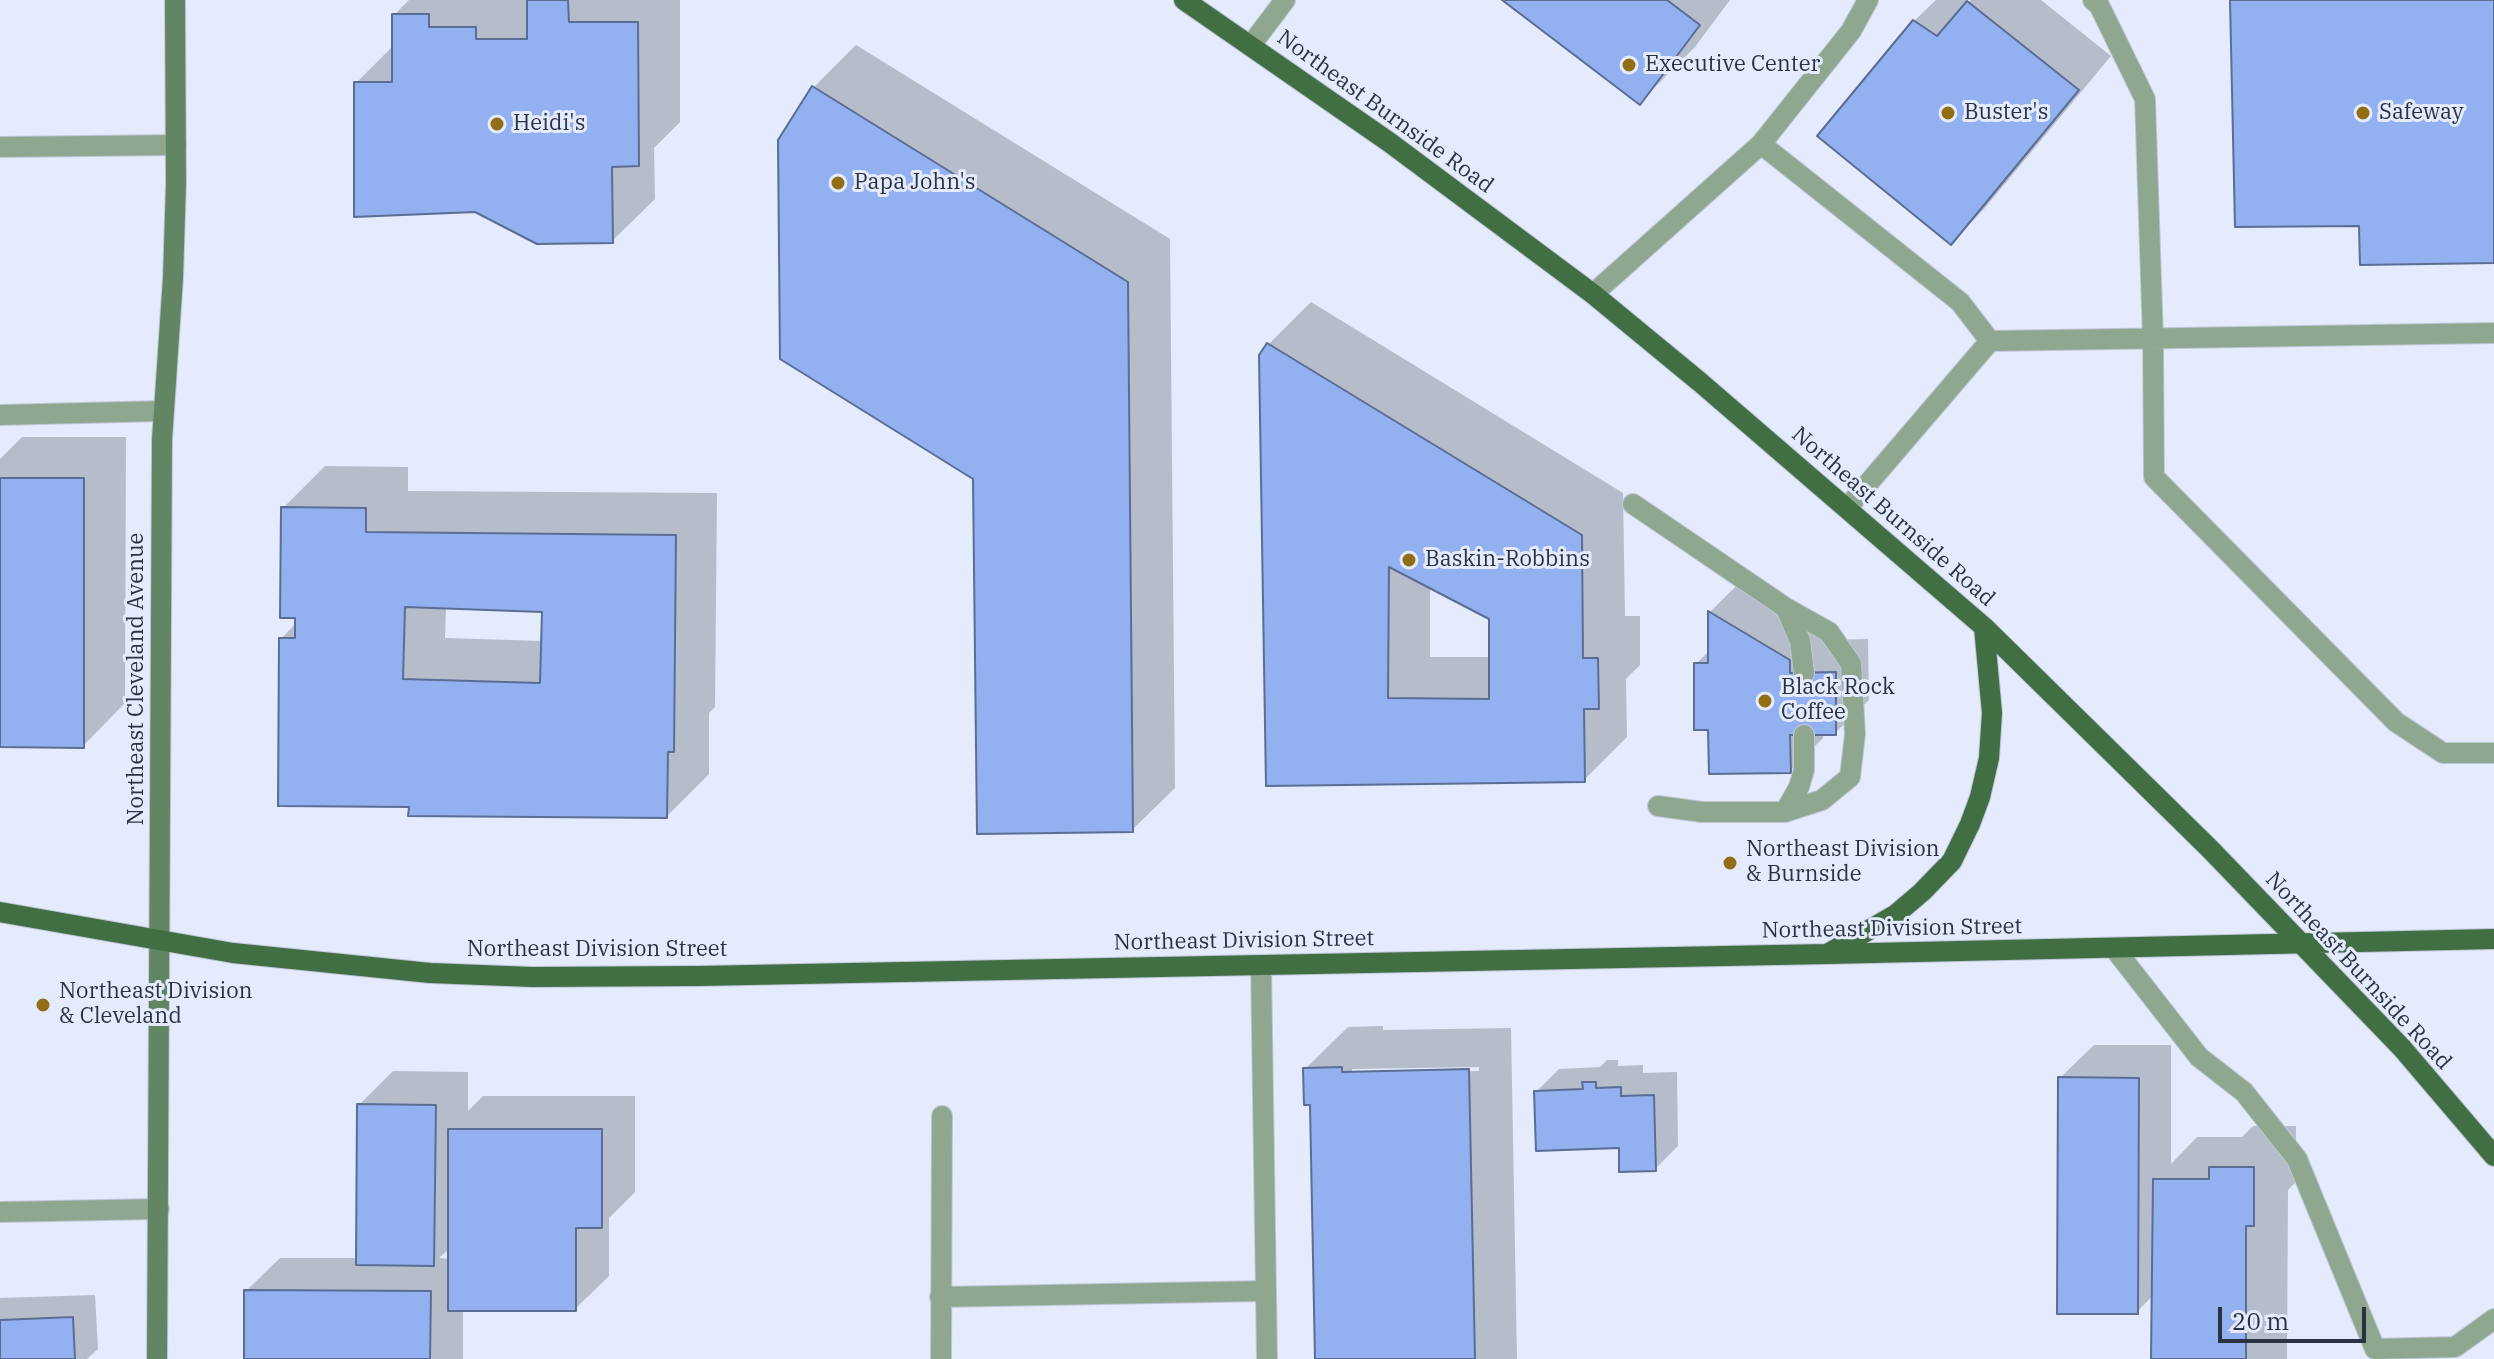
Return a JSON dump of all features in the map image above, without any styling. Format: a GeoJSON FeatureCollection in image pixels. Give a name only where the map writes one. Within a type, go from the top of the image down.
{"type":"FeatureCollection","features":[{"type":"Feature","properties":{"kind":"main road","name":"Northeast Cleveland Avenue"},"geometry":{"type":"LineString","coordinates":[[157,1359],[163,411],[173,278],[175,0]]}},
{"type":"Feature","properties":{"kind":"main road","name":"Northeast Burnside Road"},"geometry":{"type":"LineString","coordinates":[[1184,0],[1389,142],[1593,294],[1984,627],[2210,849],[2402,1048],[2494,1156]]}},
{"type":"Feature","properties":{"kind":"main road"},"geometry":{"type":"LineString","coordinates":[[1827,954],[1895,915],[1922,892],[1952,861],[1970,824],[1989,758],[1992,713],[1984,627]]}},
{"type":"Feature","properties":{"kind":"main road","name":"Northeast Division Street"},"geometry":{"type":"LineString","coordinates":[[0,912],[233,953],[430,973],[532,977],[2494,939]]}},
{"type":"Feature","properties":{"kind":"street"},"geometry":{"type":"LineString","coordinates":[[1251,45],[1285,0]]}},
{"type":"Feature","properties":{"kind":"street"},"geometry":{"type":"LineString","coordinates":[[1593,294],[1761,144],[1851,31],[1868,0]]}},
{"type":"Feature","properties":{"kind":"street"},"geometry":{"type":"LineString","coordinates":[[2093,0],[2099,5],[2145,99],[2154,477],[2396,722],[2443,753],[2494,753]]}},
{"type":"Feature","properties":{"kind":"street"},"geometry":{"type":"LineString","coordinates":[[1761,144],[1960,302],[1990,341]]}},
{"type":"Feature","properties":{"kind":"street"},"geometry":{"type":"LineString","coordinates":[[0,147],[176,145]]}},
{"type":"Feature","properties":{"kind":"street"},"geometry":{"type":"LineString","coordinates":[[1847,508],[1990,341],[2494,333]]}},
{"type":"Feature","properties":{"kind":"street"},"geometry":{"type":"LineString","coordinates":[[0,415],[163,411]]}},
{"type":"Feature","properties":{"kind":"street"},"geometry":{"type":"LineString","coordinates":[[1633,504],[1786,608],[1829,632],[1851,664],[1855,734],[1850,777],[1822,800],[1785,812],[1702,812],[1658,806]]}},
{"type":"Feature","properties":{"kind":"street"},"geometry":{"type":"LineString","coordinates":[[1786,608],[1800,641],[1804,673]]}},
{"type":"Feature","properties":{"kind":"street"},"geometry":{"type":"LineString","coordinates":[[1785,812],[1799,787],[1804,770],[1804,735]]}},
{"type":"Feature","properties":{"kind":"street"},"geometry":{"type":"LineString","coordinates":[[2114,948],[2199,1057],[2244,1092],[2297,1159],[2375,1349],[2455,1347],[2494,1319]]}},
{"type":"Feature","properties":{"kind":"street"},"geometry":{"type":"LineString","coordinates":[[1261,965],[1267,1359]]}},
{"type":"Feature","properties":{"kind":"street"},"geometry":{"type":"LineString","coordinates":[[941,1359],[942,1116]]}},
{"type":"Feature","properties":{"kind":"street"},"geometry":{"type":"LineString","coordinates":[[0,1212],[159,1209]]}},
{"type":"Feature","properties":{"kind":"street"},"geometry":{"type":"LineString","coordinates":[[940,1297],[1266,1291]]}},
{"type":"Feature","properties":{"kind":"building","name":"Heidi's"},"geometry":{"type":"Polygon","coordinates":[[[527,0],[568,0],[569,22],[638,22],[639,166],[612,167],[613,243],[537,244],[475,212],[354,217],[354,82],[392,82],[392,14],[429,14],[429,27],[476,27],[476,39],[527,39],[527,0]]]}},
{"type":"Feature","properties":{"kind":"building","name":"Executive Center"},"geometry":{"type":"Polygon","coordinates":[[[1502,0],[1667,0],[1700,25],[1640,105],[1502,0]]]}},
{"type":"Feature","properties":{"kind":"building","name":"Safeway"},"geometry":{"type":"Polygon","coordinates":[[[2230,0],[2494,0],[2494,263],[2360,265],[2359,226],[2235,227],[2230,0]]]}},
{"type":"Feature","properties":{"kind":"building","name":"Buster's"},"geometry":{"type":"Polygon","coordinates":[[[1967,1],[2079,90],[1951,245],[1817,136],[1913,20],[1937,36],[1967,1]]]}},
{"type":"Feature","properties":{"kind":"building"},"geometry":{"type":"Polygon","coordinates":[[[812,86],[1128,282],[1133,832],[977,834],[973,479],[780,359],[778,140],[812,86]]]}},
{"type":"Feature","properties":{"kind":"building"},"geometry":{"type":"Polygon","coordinates":[[[1267,343],[1582,535],[1583,658],[1598,658],[1599,709],[1584,709],[1585,782],[1266,786],[1259,355],[1267,343]],[[1389,567],[1388,698],[1489,699],[1489,619],[1389,567]]]}},
{"type":"Feature","properties":{"kind":"building"},"geometry":{"type":"Polygon","coordinates":[[[0,478],[84,478],[84,748],[0,747],[0,478]]]}},
{"type":"Feature","properties":{"kind":"building"},"geometry":{"type":"Polygon","coordinates":[[[281,507],[366,508],[366,532],[676,535],[674,752],[668,752],[667,818],[408,816],[409,807],[278,806],[279,638],[295,638],[295,618],[280,618],[281,507]],[[405,607],[403,679],[540,683],[542,612],[405,607]]]}},
{"type":"Feature","properties":{"kind":"building","name":"Black Rock Coffee"},"geometry":{"type":"Polygon","coordinates":[[[1708,611],[1790,660],[1790,673],[1836,672],[1836,735],[1790,735],[1791,773],[1709,774],[1708,730],[1694,730],[1694,663],[1708,663],[1708,611]]]}},
{"type":"Feature","properties":{"kind":"building"},"geometry":{"type":"Polygon","coordinates":[[[1342,1067],[1342,1072],[1469,1069],[1475,1359],[1315,1359],[1310,1105],[1304,1105],[1303,1068],[1342,1067]]]}},
{"type":"Feature","properties":{"kind":"building"},"geometry":{"type":"Polygon","coordinates":[[[2058,1077],[2139,1078],[2138,1314],[2057,1314],[2058,1077]]]}},
{"type":"Feature","properties":{"kind":"building"},"geometry":{"type":"Polygon","coordinates":[[[1582,1082],[1596,1082],[1596,1088],[1621,1087],[1621,1096],[1654,1095],[1656,1171],[1619,1172],[1619,1148],[1536,1151],[1534,1091],[1583,1089],[1582,1082]]]}},
{"type":"Feature","properties":{"kind":"building"},"geometry":{"type":"Polygon","coordinates":[[[357,1104],[436,1105],[434,1266],[356,1265],[357,1104]]]}},
{"type":"Feature","properties":{"kind":"building"},"geometry":{"type":"Polygon","coordinates":[[[448,1129],[602,1129],[602,1228],[576,1228],[576,1311],[448,1311],[448,1129]]]}},
{"type":"Feature","properties":{"kind":"building"},"geometry":{"type":"Polygon","coordinates":[[[2209,1167],[2254,1167],[2254,1226],[2246,1226],[2246,1359],[2151,1359],[2153,1179],[2209,1179],[2209,1167]]]}},
{"type":"Feature","properties":{"kind":"building"},"geometry":{"type":"Polygon","coordinates":[[[244,1290],[431,1291],[430,1359],[244,1359],[244,1290]]]}},
{"type":"Feature","properties":{"kind":"building"},"geometry":{"type":"Polygon","coordinates":[[[73,1317],[75,1359],[0,1359],[0,1320],[73,1317]]]}},
{"type":"Feature","properties":{"kind":"place","name":"Executive Center"},"geometry":{"type":"Point","coordinates":[1629,65]}},
{"type":"Feature","properties":{"kind":"place","name":"Buster's"},"geometry":{"type":"Point","coordinates":[1948,113]}},
{"type":"Feature","properties":{"kind":"place","name":"Safeway"},"geometry":{"type":"Point","coordinates":[2363,113]}},
{"type":"Feature","properties":{"kind":"place","name":"Heidi's"},"geometry":{"type":"Point","coordinates":[497,124]}},
{"type":"Feature","properties":{"kind":"place","name":"Papa John's"},"geometry":{"type":"Point","coordinates":[838,183]}},
{"type":"Feature","properties":{"kind":"place","name":"Baskin-Robbins"},"geometry":{"type":"Point","coordinates":[1409,560]}},
{"type":"Feature","properties":{"kind":"place","name":"Black Rock Coffee"},"geometry":{"type":"Point","coordinates":[1765,701]}},
{"type":"Feature","properties":{"kind":"place","name":"Northeast Division & Burnside"},"geometry":{"type":"Point","coordinates":[1730,863]}},
{"type":"Feature","properties":{"kind":"place","name":"Northeast Division & Cleveland"},"geometry":{"type":"Point","coordinates":[43,1005]}}]}
